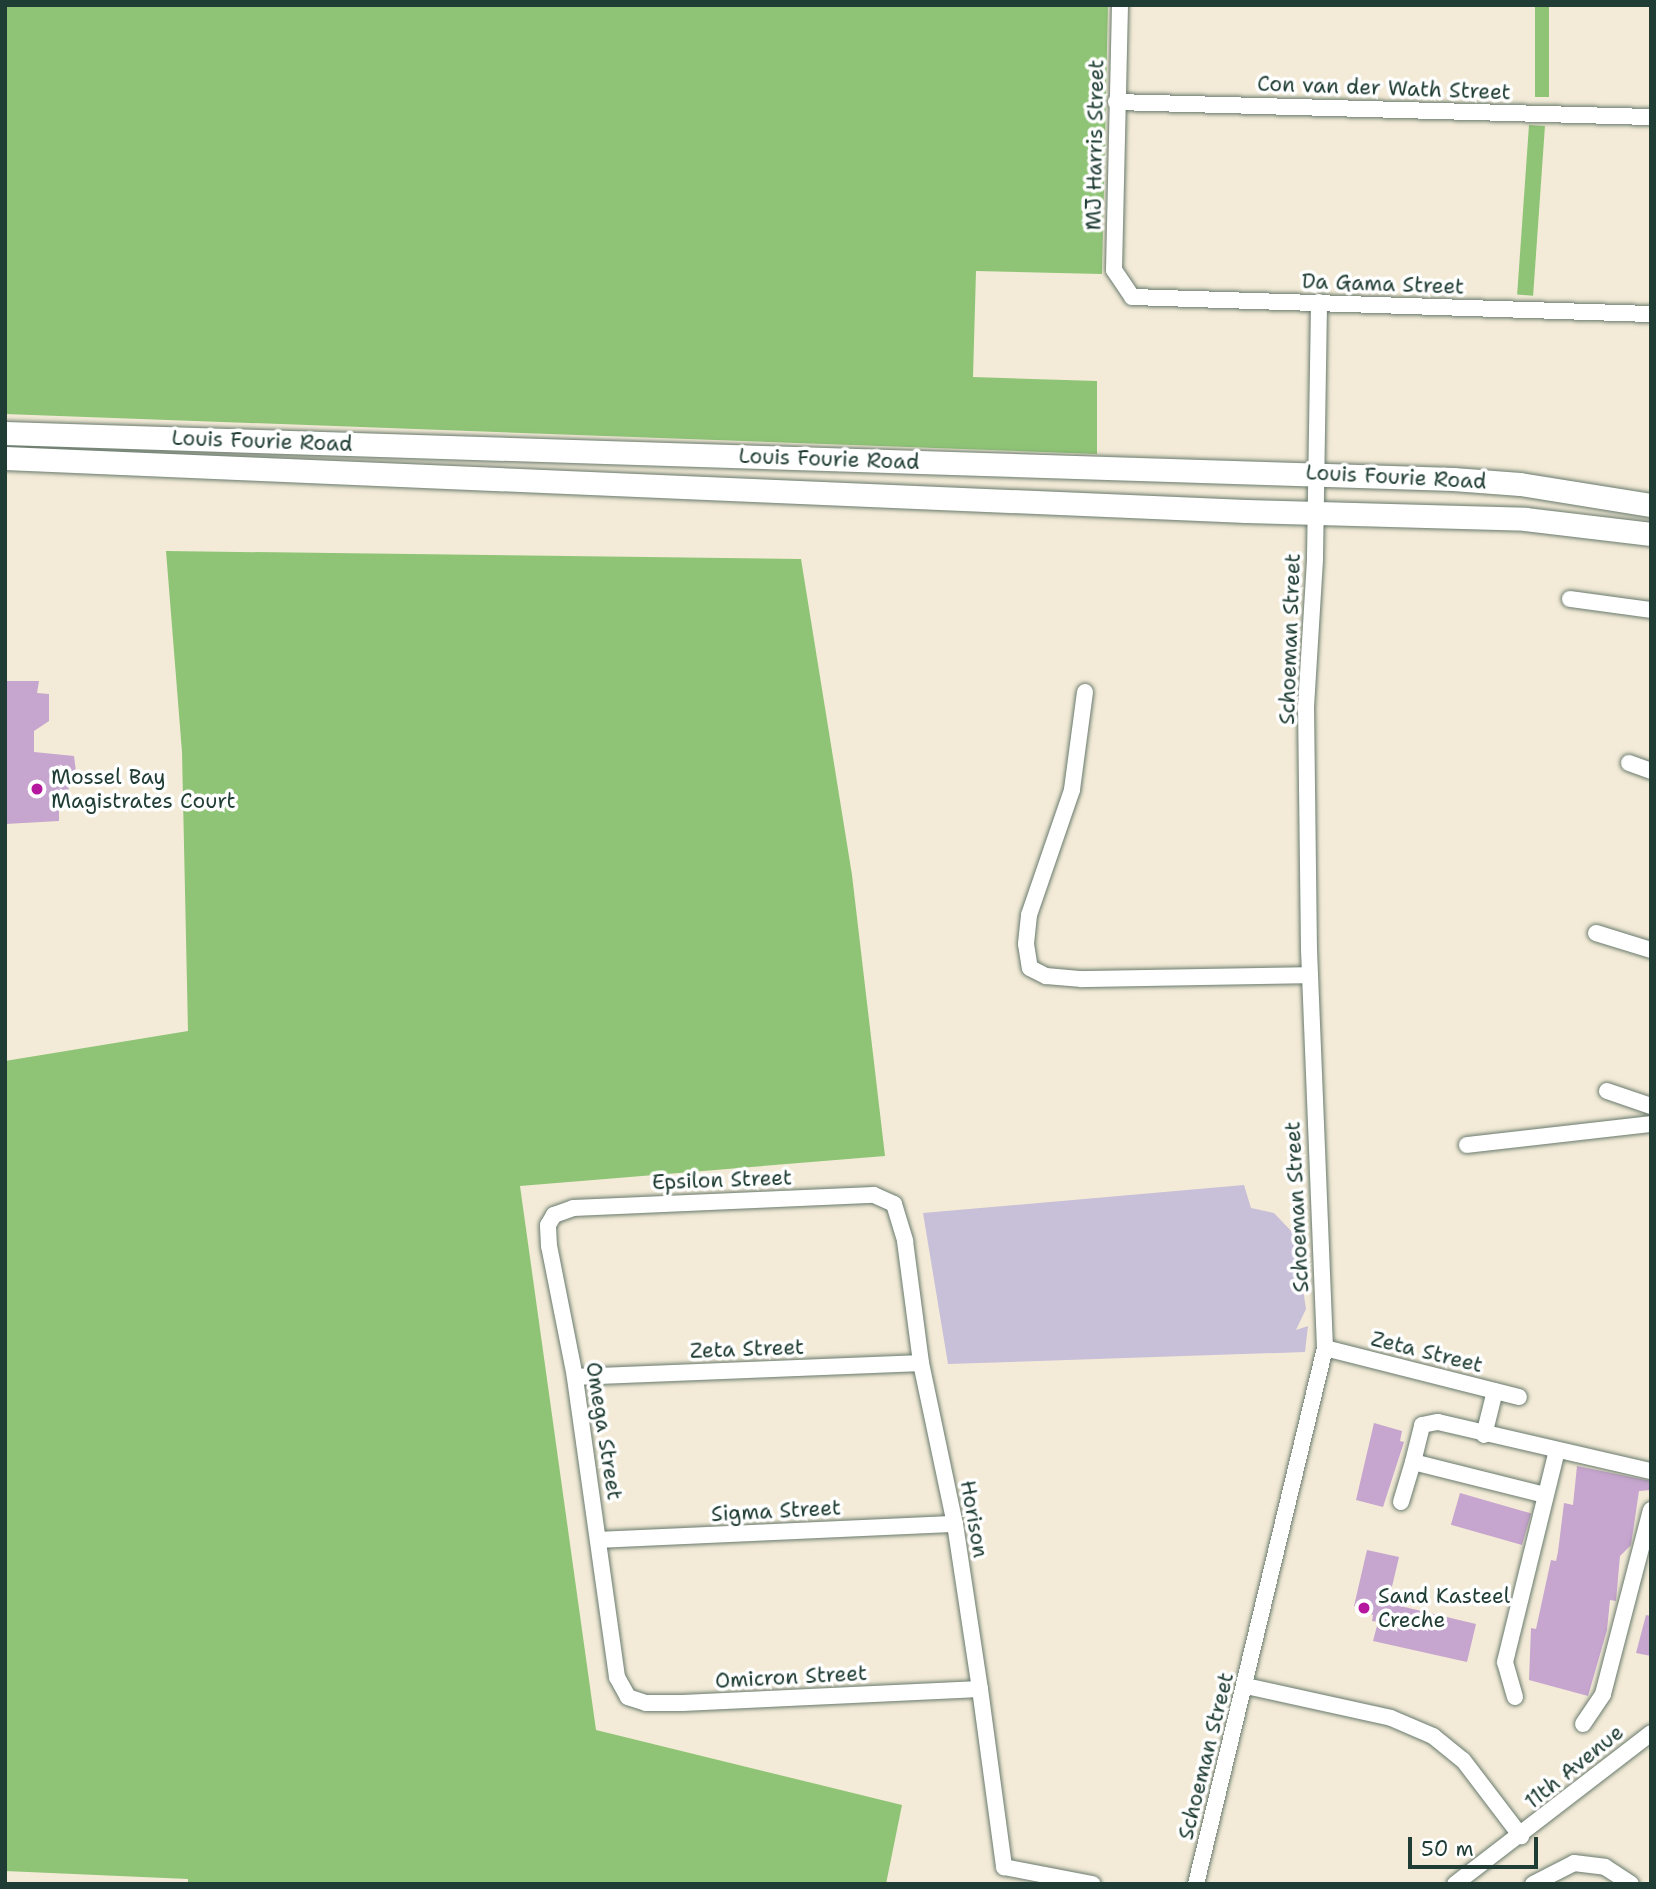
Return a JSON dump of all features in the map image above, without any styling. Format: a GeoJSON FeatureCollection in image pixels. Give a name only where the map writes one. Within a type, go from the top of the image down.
{"type":"FeatureCollection","features":[{"type":"Feature","properties":{"kind":"main road","name":"Louis Fourie Road"},"geometry":{"type":"LineString","coordinates":[[5,433],[1315,473],[1520,484],[1651,505]]}},
{"type":"Feature","properties":{"kind":"main road","name":"Louis Fourie Road"},"geometry":{"type":"LineString","coordinates":[[5,458],[1314,513],[1525,519],[1651,534]]}},
{"type":"Feature","properties":{"kind":"street","name":"MJ Harris Street"},"geometry":{"type":"LineString","coordinates":[[1120,5],[1114,270],[1120,285]]}},
{"type":"Feature","properties":{"kind":"street","name":"Con van der Wath Street"},"geometry":{"type":"LineString","coordinates":[[1116,102],[1651,117]]}},
{"type":"Feature","properties":{"kind":"street","name":"Da Gama Street"},"geometry":{"type":"LineString","coordinates":[[1120,285],[1141,300],[1319,302],[1651,314]]}},
{"type":"Feature","properties":{"kind":"street","name":"Schoeman Street"},"geometry":{"type":"LineString","coordinates":[[1196,1884],[1246,1686],[1325,1348],[1310,975],[1306,707],[1319,302]]}},
{"type":"Feature","properties":{"kind":"street"},"geometry":{"type":"LineString","coordinates":[[1570,599],[1651,610]]}},
{"type":"Feature","properties":{"kind":"street"},"geometry":{"type":"LineString","coordinates":[[1085,692],[1072,790],[1030,915],[1026,944],[1030,968],[1046,976],[1082,979],[1310,975]]}},
{"type":"Feature","properties":{"kind":"street"},"geometry":{"type":"LineString","coordinates":[[1629,763],[1651,771]]}},
{"type":"Feature","properties":{"kind":"street"},"geometry":{"type":"LineString","coordinates":[[1596,933],[1651,950]]}},
{"type":"Feature","properties":{"kind":"street"},"geometry":{"type":"LineString","coordinates":[[1608,1091],[1651,1106]]}},
{"type":"Feature","properties":{"kind":"street"},"geometry":{"type":"LineString","coordinates":[[1467,1145],[1651,1124]]}},
{"type":"Feature","properties":{"kind":"street","name":"Epsilon Street"},"geometry":{"type":"LineString","coordinates":[[573,1208],[874,1195]]}},
{"type":"Feature","properties":{"kind":"street","name":"Horison"},"geometry":{"type":"LineString","coordinates":[[874,1195],[888,1198],[899,1215],[921,1363],[956,1524],[1004,1867],[1033,1880]]}},
{"type":"Feature","properties":{"kind":"street","name":"Omega Street"},"geometry":{"type":"LineString","coordinates":[[573,1208],[559,1210],[548,1225],[575,1377],[617,1677]]}},
{"type":"Feature","properties":{"kind":"street","name":"Zeta Street"},"geometry":{"type":"LineString","coordinates":[[1325,1348],[1519,1397]]}},
{"type":"Feature","properties":{"kind":"street","name":"Zeta Street"},"geometry":{"type":"LineString","coordinates":[[575,1377],[921,1363]]}},
{"type":"Feature","properties":{"kind":"street"},"geometry":{"type":"LineString","coordinates":[[1484,1435],[1494,1391]]}},
{"type":"Feature","properties":{"kind":"street"},"geometry":{"type":"LineString","coordinates":[[1401,1502],[1422,1425],[1427,1421],[1651,1471]]}},
{"type":"Feature","properties":{"kind":"street"},"geometry":{"type":"LineString","coordinates":[[1515,1697],[1505,1662],[1557,1451]]}},
{"type":"Feature","properties":{"kind":"street"},"geometry":{"type":"LineString","coordinates":[[1413,1462],[1545,1495]]}},
{"type":"Feature","properties":{"kind":"street"},"geometry":{"type":"LineString","coordinates":[[1583,1724],[1603,1694],[1651,1510]]}},
{"type":"Feature","properties":{"kind":"street","name":"Sigma Street"},"geometry":{"type":"LineString","coordinates":[[599,1539],[956,1524]]}},
{"type":"Feature","properties":{"kind":"street","name":"Omicron Street"},"geometry":{"type":"LineString","coordinates":[[617,1677],[628,1696],[646,1703],[980,1689]]}},
{"type":"Feature","properties":{"kind":"street"},"geometry":{"type":"LineString","coordinates":[[1246,1686],[1391,1718],[1433,1736],[1463,1760],[1521,1836]]}},
{"type":"Feature","properties":{"kind":"street","name":"11th Avenue"},"geometry":{"type":"LineString","coordinates":[[1455,1884],[1521,1836],[1651,1733]]}},
{"type":"Feature","properties":{"kind":"street"},"geometry":{"type":"LineString","coordinates":[[1533,1884],[1574,1863],[1605,1867],[1631,1884]]}},
{"type":"Feature","properties":{"kind":"street"},"geometry":{"type":"LineString","coordinates":[[1033,1880],[1092,1884]]}},
{"type":"Feature","properties":{"kind":"shaded area"},"geometry":{"type":"Polygon","coordinates":[[[1244,1185],[1251,1208],[1274,1213],[1295,1235],[1306,1309],[1296,1330],[1308,1326],[1305,1352],[948,1364],[923,1213],[1244,1185]]]}},
{"type":"Feature","properties":{"kind":"green space"},"geometry":{"type":"Polygon","coordinates":[[[5,5],[1108,5],[1102,274],[976,271],[973,377],[1097,381],[1097,454],[5,414],[5,5]]]}},
{"type":"Feature","properties":{"kind":"green space"},"geometry":{"type":"Polygon","coordinates":[[[1535,5],[1549,5],[1549,97],[1535,97],[1535,5]]]}},
{"type":"Feature","properties":{"kind":"green space"},"geometry":{"type":"Polygon","coordinates":[[[1529,125],[1545,126],[1533,296],[1517,295],[1529,125]]]}},
{"type":"Feature","properties":{"kind":"green space"},"geometry":{"type":"Polygon","coordinates":[[[166,551],[801,559],[852,875],[885,1156],[520,1186],[596,1730],[902,1805],[886,1884],[188,1884],[188,1879],[5,1871],[5,1061],[188,1031],[182,752],[166,551]]]}},
{"type":"Feature","properties":{"kind":"building","name":"Mossel Bay Magistrates Court"},"geometry":{"type":"Polygon","coordinates":[[[5,681],[39,681],[37,693],[49,694],[49,721],[34,731],[34,752],[74,756],[77,780],[69,781],[68,797],[59,797],[59,821],[5,824],[5,681]]]}},
{"type":"Feature","properties":{"kind":"building"},"geometry":{"type":"Polygon","coordinates":[[[1374,1423],[1402,1431],[1400,1441],[1404,1442],[1383,1507],[1356,1500],[1374,1423]]]}},
{"type":"Feature","properties":{"kind":"building"},"geometry":{"type":"Polygon","coordinates":[[[1577,1466],[1651,1481],[1651,1490],[1639,1491],[1631,1545],[1620,1556],[1616,1601],[1610,1600],[1607,1630],[1588,1696],[1529,1680],[1531,1628],[1536,1629],[1551,1560],[1556,1561],[1564,1503],[1573,1505],[1577,1466]]]}},
{"type":"Feature","properties":{"kind":"building"},"geometry":{"type":"Polygon","coordinates":[[[1460,1493],[1531,1513],[1522,1545],[1451,1525],[1460,1493]]]}},
{"type":"Feature","properties":{"kind":"building"},"geometry":{"type":"Polygon","coordinates":[[[1367,1550],[1399,1557],[1390,1595],[1398,1596],[1396,1605],[1476,1624],[1467,1662],[1373,1641],[1378,1622],[1372,1621],[1373,1615],[1354,1606],[1367,1550]]]}},
{"type":"Feature","properties":{"kind":"building"},"geometry":{"type":"Polygon","coordinates":[[[1646,1615],[1651,1616],[1651,1656],[1636,1653],[1646,1615]]]}},
{"type":"Feature","properties":{"kind":"place","name":"Mossel Bay Magistrates Court"},"geometry":{"type":"Point","coordinates":[37,789]}},
{"type":"Feature","properties":{"kind":"place","name":"Sand Kasteel Creche"},"geometry":{"type":"Point","coordinates":[1364,1608]}}]}
